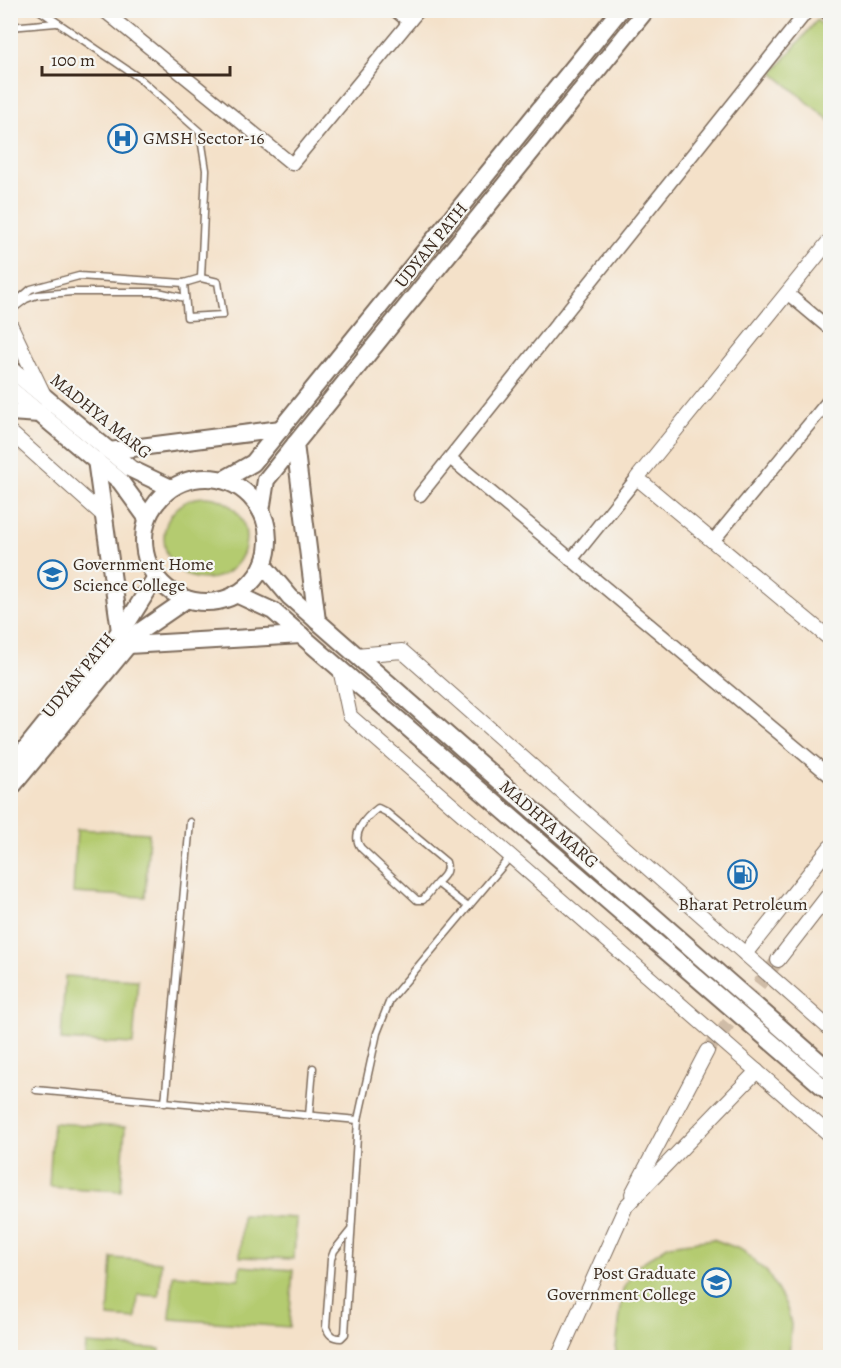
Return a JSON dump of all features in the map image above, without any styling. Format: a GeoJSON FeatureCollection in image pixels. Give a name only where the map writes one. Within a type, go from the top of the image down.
{"type":"FeatureCollection","features":[{"type":"Feature","properties":{"kind":"main road","name":"UDYAN PATH"},"geometry":{"type":"LineString","coordinates":[[223,480],[254,463],[620,10]]}},
{"type":"Feature","properties":{"kind":"main road","name":"UDYAN PATH"},"geometry":{"type":"LineString","coordinates":[[261,511],[266,480],[646,10]]}},
{"type":"Feature","properties":{"kind":"main road","name":"MADHYA MARG"},"geometry":{"type":"LineString","coordinates":[[10,368],[45,397],[103,455],[147,518]]}},
{"type":"Feature","properties":{"kind":"main road","name":"MADHYA MARG"},"geometry":{"type":"LineString","coordinates":[[10,389],[40,414],[103,455],[171,488]]}},
{"type":"Feature","properties":{"kind":"main road"},"geometry":{"type":"LineString","coordinates":[[10,412],[40,414]]}},
{"type":"Feature","properties":{"kind":"main road"},"geometry":{"type":"LineString","coordinates":[[281,429],[103,455],[104,516],[124,638],[301,635]]}},
{"type":"Feature","properties":{"kind":"main road"},"geometry":{"type":"LineString","coordinates":[[294,444],[317,621]]}},
{"type":"Feature","properties":{"kind":"main road"},"geometry":{"type":"LineString","coordinates":[[211,478],[232,483],[254,500],[265,519],[268,547],[263,565],[249,585],[236,594],[215,602],[178,596],[156,577],[147,561],[143,543],[144,530],[147,518],[162,495],[171,488],[194,479],[211,478]]}},
{"type":"Feature","properties":{"kind":"main road","name":"MADHYA MARG"},"geometry":{"type":"LineString","coordinates":[[263,565],[290,597],[831,1071]]}},
{"type":"Feature","properties":{"kind":"main road","name":"UDYAN PATH"},"geometry":{"type":"LineString","coordinates":[[10,789],[124,638],[129,620],[156,577]]}},
{"type":"Feature","properties":{"kind":"main road","name":"MADHYA MARG"},"geometry":{"type":"LineString","coordinates":[[236,594],[273,611],[831,1093]]}},
{"type":"Feature","properties":{"kind":"main road","name":"UDYAN PATH"},"geometry":{"type":"LineString","coordinates":[[10,768],[124,638],[139,632],[187,599]]}},
{"type":"Feature","properties":{"kind":"street"},"geometry":{"type":"LineString","coordinates":[[103,10],[291,164],[419,10]]}},
{"type":"Feature","properties":{"kind":"street"},"geometry":{"type":"LineString","coordinates":[[394,10],[409,22]]}},
{"type":"Feature","properties":{"kind":"street"},"geometry":{"type":"LineString","coordinates":[[420,495],[808,10]]}},
{"type":"Feature","properties":{"kind":"street"},"geometry":{"type":"LineString","coordinates":[[824,10],[831,16]]}},
{"type":"Feature","properties":{"kind":"street"},"geometry":{"type":"LineString","coordinates":[[571,560],[831,240]]}},
{"type":"Feature","properties":{"kind":"street"},"geometry":{"type":"LineString","coordinates":[[787,293],[831,329]]}},
{"type":"Feature","properties":{"kind":"street"},"geometry":{"type":"LineString","coordinates":[[10,324],[45,397]]}},
{"type":"Feature","properties":{"kind":"street"},"geometry":{"type":"LineString","coordinates":[[713,541],[831,399]]}},
{"type":"Feature","properties":{"kind":"street"},"geometry":{"type":"LineString","coordinates":[[10,432],[104,516]]}},
{"type":"Feature","properties":{"kind":"street"},"geometry":{"type":"LineString","coordinates":[[450,458],[831,776]]}},
{"type":"Feature","properties":{"kind":"street"},"geometry":{"type":"LineString","coordinates":[[637,478],[831,639]]}},
{"type":"Feature","properties":{"kind":"street"},"geometry":{"type":"LineString","coordinates":[[356,655],[402,651],[831,1029]]}},
{"type":"Feature","properties":{"kind":"street"},"geometry":{"type":"LineString","coordinates":[[340,669],[350,716],[831,1135]]}},
{"type":"Feature","properties":{"kind":"street"},"geometry":{"type":"LineString","coordinates":[[745,954],[831,847]]}},
{"type":"Feature","properties":{"kind":"street"},"geometry":{"type":"LineString","coordinates":[[778,960],[831,893]]}},
{"type":"Feature","properties":{"kind":"street"},"geometry":{"type":"LineString","coordinates":[[558,1358],[626,1206],[707,1051]]}},
{"type":"Feature","properties":{"kind":"street"},"geometry":{"type":"LineString","coordinates":[[626,1206],[757,1071]]}},
{"type":"Feature","properties":{"kind":"lane"},"geometry":{"type":"LineString","coordinates":[[39,10],[139,78],[200,132],[206,170],[201,278]]}},
{"type":"Feature","properties":{"kind":"lane"},"geometry":{"type":"LineString","coordinates":[[10,27],[57,23]]}},
{"type":"Feature","properties":{"kind":"lane"},"geometry":{"type":"LineString","coordinates":[[10,307],[31,289],[80,276],[184,283],[201,278],[218,282],[223,315],[187,317],[184,283]]}},
{"type":"Feature","properties":{"kind":"lane"},"geometry":{"type":"LineString","coordinates":[[10,311],[26,299],[38,295],[72,292],[158,292],[185,298]]}},
{"type":"Feature","properties":{"kind":"lane"},"geometry":{"type":"LineString","coordinates":[[378,808],[386,812],[446,862],[445,875],[437,883],[423,900],[417,900],[361,848],[356,842],[356,834],[373,812],[378,808]]}},
{"type":"Feature","properties":{"kind":"lane"},"geometry":{"type":"LineString","coordinates":[[165,1102],[190,822]]}},
{"type":"Feature","properties":{"kind":"lane"},"geometry":{"type":"LineString","coordinates":[[350,1231],[334,1251],[332,1259],[326,1327],[328,1334],[334,1338],[341,1338],[345,1335],[358,1120],[377,1033],[390,1000],[511,857]]}},
{"type":"Feature","properties":{"kind":"lane"},"geometry":{"type":"LineString","coordinates":[[437,883],[468,908]]}},
{"type":"Feature","properties":{"kind":"lane"},"geometry":{"type":"LineString","coordinates":[[309,1116],[313,1068]]}},
{"type":"Feature","properties":{"kind":"lane"},"geometry":{"type":"LineString","coordinates":[[36,1090],[358,1120]]}},
{"type":"Feature","properties":{"kind":"green space"},"geometry":{"type":"Polygon","coordinates":[[[817,20],[830,32],[830,121],[773,73],[817,20]]]}},
{"type":"Feature","properties":{"kind":"green space"},"geometry":{"type":"Polygon","coordinates":[[[205,497],[221,500],[234,509],[243,522],[246,538],[243,554],[234,567],[221,576],[205,579],[189,576],[176,567],[167,554],[164,538],[167,522],[176,509],[189,500],[205,497]]]}},
{"type":"Feature","properties":{"kind":"green space"},"geometry":{"type":"Polygon","coordinates":[[[77,829],[149,833],[145,897],[73,893],[77,829]]]}},
{"type":"Feature","properties":{"kind":"green space"},"geometry":{"type":"Polygon","coordinates":[[[65,976],[138,980],[133,1044],[61,1040],[65,976]]]}},
{"type":"Feature","properties":{"kind":"green space"},"geometry":{"type":"Polygon","coordinates":[[[53,1123],[125,1127],[121,1191],[49,1187],[53,1123]]]}},
{"type":"Feature","properties":{"kind":"green space"},"geometry":{"type":"Polygon","coordinates":[[[242,1215],[296,1218],[294,1259],[240,1257],[242,1215]]]}},
{"type":"Feature","properties":{"kind":"green space"},"geometry":{"type":"Polygon","coordinates":[[[713,1239],[742,1250],[767,1272],[786,1305],[791,1324],[789,1357],[615,1357],[623,1289],[640,1264],[669,1245],[713,1239]]]}},
{"type":"Feature","properties":{"kind":"green space"},"geometry":{"type":"Polygon","coordinates":[[[112,1258],[161,1262],[159,1296],[138,1295],[136,1319],[108,1317],[112,1258]]]}},
{"type":"Feature","properties":{"kind":"green space"},"geometry":{"type":"Polygon","coordinates":[[[240,1266],[293,1270],[289,1327],[170,1319],[173,1275],[239,1279],[240,1266]]]}},
{"type":"Feature","properties":{"kind":"green space"},"geometry":{"type":"Polygon","coordinates":[[[86,1344],[160,1349],[159,1357],[85,1357],[86,1344]]]}},
{"type":"Feature","properties":{"kind":"tunnel"},"geometry":{"type":"LineString","coordinates":[[707,1051],[778,960]]}},
{"type":"Feature","properties":{"kind":"place","name":"GMSH Sector-16"},"geometry":{"type":"Point","coordinates":[122,138]}},
{"type":"Feature","properties":{"kind":"place","name":"Government Home Science College"},"geometry":{"type":"Point","coordinates":[52,574]}},
{"type":"Feature","properties":{"kind":"place","name":"Bharat Petroleum"},"geometry":{"type":"Point","coordinates":[743,875]}},
{"type":"Feature","properties":{"kind":"place","name":"Post Graduate Government College"},"geometry":{"type":"Point","coordinates":[717,1283]}}]}
